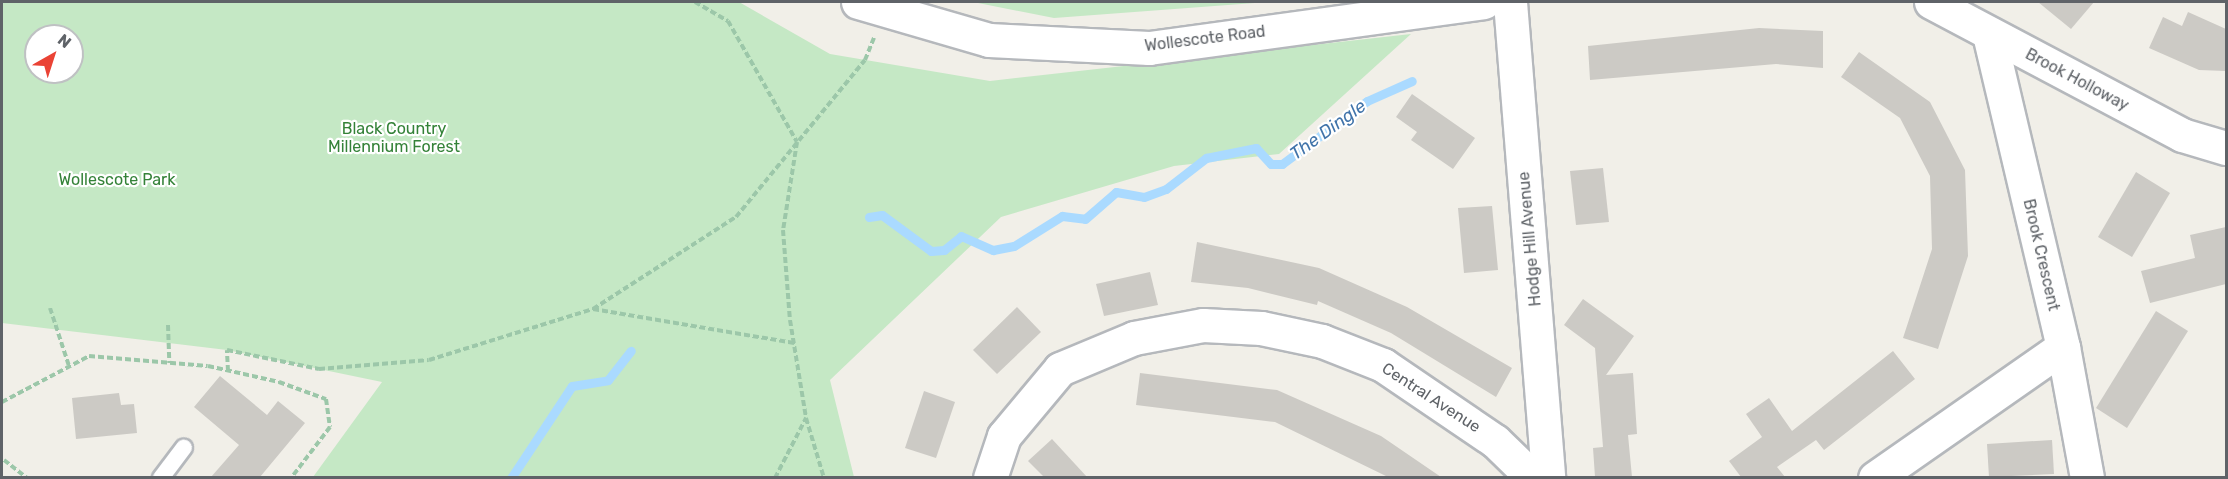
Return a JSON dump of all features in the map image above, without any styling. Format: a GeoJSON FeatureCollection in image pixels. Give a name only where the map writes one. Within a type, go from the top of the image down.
{"type":"FeatureCollection","features":[{"type":"Feature","properties":{"kind":"street","name":"Wollescote Road"},"geometry":{"type":"LineString","coordinates":[[872,6],[989,40],[1149,48],[1484,2]]}},
{"type":"Feature","properties":{"kind":"street","name":"Hodge Hill Avenue"},"geometry":{"type":"LineString","coordinates":[[1510,2],[1548,477]]}},
{"type":"Feature","properties":{"kind":"street","name":"Brook Holloway"},"geometry":{"type":"LineString","coordinates":[[1931,2],[2182,135],[2226,148]]}},
{"type":"Feature","properties":{"kind":"street","name":"Brook Crescent"},"geometry":{"type":"LineString","coordinates":[[1989,34],[2063,347],[2087,477]]}},
{"type":"Feature","properties":{"kind":"street","name":"Central Avenue"},"geometry":{"type":"LineString","coordinates":[[990,477],[1004,436],[1060,369],[1134,338],[1203,325],[1261,328],[1322,341],[1383,365],[1495,441],[1533,477]]}},
{"type":"Feature","properties":{"kind":"street"},"geometry":{"type":"LineString","coordinates":[[1875,477],[2063,347]]}},
{"type":"Feature","properties":{"kind":"lane"},"geometry":{"type":"LineString","coordinates":[[161,477],[184,448]]}},
{"type":"Feature","properties":{"kind":"path"},"geometry":{"type":"LineString","coordinates":[[695,2],[728,21],[797,142],[783,230],[794,343],[806,418],[825,477]]}},
{"type":"Feature","properties":{"kind":"path"},"geometry":{"type":"LineString","coordinates":[[228,371],[227,350],[319,369],[429,360],[593,309],[736,217],[865,60],[872,6]]}},
{"type":"Feature","properties":{"kind":"path"},"geometry":{"type":"LineString","coordinates":[[50,308],[69,366]]}},
{"type":"Feature","properties":{"kind":"path"},"geometry":{"type":"LineString","coordinates":[[593,309],[794,343]]}},
{"type":"Feature","properties":{"kind":"path"},"geometry":{"type":"LineString","coordinates":[[168,325],[169,363]]}},
{"type":"Feature","properties":{"kind":"path"},"geometry":{"type":"LineString","coordinates":[[2,402],[89,356],[228,371],[326,399],[330,427],[291,477]]}},
{"type":"Feature","properties":{"kind":"path"},"geometry":{"type":"LineString","coordinates":[[775,477],[806,418]]}},
{"type":"Feature","properties":{"kind":"path"},"geometry":{"type":"LineString","coordinates":[[4,460],[27,477]]}},
{"type":"Feature","properties":{"kind":"green space"},"geometry":{"type":"Polygon","coordinates":[[[2,2],[739,2],[830,54],[990,81],[1411,34],[1279,154],[1174,166],[1001,217],[830,380],[854,477],[313,477],[382,382],[227,350],[2,323],[2,2]]]}},
{"type":"Feature","properties":{"kind":"green space"},"geometry":{"type":"Polygon","coordinates":[[[973,2],[1268,2],[1054,18],[973,2]]]}},
{"type":"Feature","properties":{"kind":"building"},"geometry":{"type":"Polygon","coordinates":[[[2038,2],[2094,2],[2071,29],[2038,2]]]}},
{"type":"Feature","properties":{"kind":"building"},"geometry":{"type":"Polygon","coordinates":[[[2188,12],[2226,29],[2226,71],[2199,70],[2149,48],[2163,17],[2182,26],[2188,12]]]}},
{"type":"Feature","properties":{"kind":"building"},"geometry":{"type":"Polygon","coordinates":[[[1759,28],[1823,31],[1823,68],[1776,64],[1590,80],[1588,46],[1759,28]]]}},
{"type":"Feature","properties":{"kind":"building"},"geometry":{"type":"Polygon","coordinates":[[[1859,52],[1930,102],[1965,170],[1968,256],[1938,349],[1903,338],[1932,249],[1930,176],[1900,118],[1841,77],[1859,52]]]}},
{"type":"Feature","properties":{"kind":"building"},"geometry":{"type":"Polygon","coordinates":[[[1412,94],[1475,138],[1453,169],[1411,140],[1417,132],[1396,117],[1412,94]]]}},
{"type":"Feature","properties":{"kind":"building"},"geometry":{"type":"Polygon","coordinates":[[[1603,168],[1609,222],[1576,225],[1570,171],[1603,168]]]}},
{"type":"Feature","properties":{"kind":"building"},"geometry":{"type":"Polygon","coordinates":[[[2136,172],[2170,193],[2132,257],[2098,237],[2136,172]]]}},
{"type":"Feature","properties":{"kind":"building"},"geometry":{"type":"Polygon","coordinates":[[[1492,206],[1498,270],[1464,273],[1458,208],[1492,206]]]}},
{"type":"Feature","properties":{"kind":"building"},"geometry":{"type":"Polygon","coordinates":[[[2226,227],[2226,284],[2150,303],[2141,271],[2195,258],[2190,235],[2226,227]]]}},
{"type":"Feature","properties":{"kind":"building"},"geometry":{"type":"Polygon","coordinates":[[[1197,242],[1319,268],[1407,307],[1512,368],[1496,397],[1391,333],[1318,301],[1317,305],[1248,288],[1191,282],[1197,242]]]}},
{"type":"Feature","properties":{"kind":"building"},"geometry":{"type":"Polygon","coordinates":[[[1150,272],[1158,305],[1104,316],[1096,284],[1150,272]]]}},
{"type":"Feature","properties":{"kind":"building"},"geometry":{"type":"Polygon","coordinates":[[[1583,299],[1634,336],[1606,375],[1633,373],[1637,434],[1628,435],[1632,477],[1595,477],[1593,448],[1603,447],[1595,348],[1564,325],[1583,299]]]}},
{"type":"Feature","properties":{"kind":"building"},"geometry":{"type":"Polygon","coordinates":[[[1017,307],[1041,332],[997,374],[973,350],[1017,307]]]}},
{"type":"Feature","properties":{"kind":"building"},"geometry":{"type":"Polygon","coordinates":[[[2156,311],[2188,331],[2127,428],[2096,408],[2156,311]]]}},
{"type":"Feature","properties":{"kind":"building"},"geometry":{"type":"Polygon","coordinates":[[[1893,351],[1915,379],[1824,450],[1816,440],[1777,467],[1785,477],[1741,477],[1729,461],[1762,437],[1746,414],[1769,398],[1792,431],[1893,351]]]}},
{"type":"Feature","properties":{"kind":"building"},"geometry":{"type":"Polygon","coordinates":[[[1140,373],[1277,390],[1381,436],[1441,477],[1388,477],[1275,422],[1136,405],[1140,373]]]}},
{"type":"Feature","properties":{"kind":"building"},"geometry":{"type":"Polygon","coordinates":[[[220,376],[267,415],[278,401],[305,423],[260,477],[211,477],[239,445],[194,407],[220,376]]]}},
{"type":"Feature","properties":{"kind":"building"},"geometry":{"type":"Polygon","coordinates":[[[924,391],[955,402],[936,458],[905,448],[924,391]]]}},
{"type":"Feature","properties":{"kind":"building"},"geometry":{"type":"Polygon","coordinates":[[[119,393],[121,405],[134,404],[137,433],[76,439],[72,398],[119,393]]]}},
{"type":"Feature","properties":{"kind":"building"},"geometry":{"type":"Polygon","coordinates":[[[1052,439],[1087,477],[1044,477],[1028,461],[1052,439]]]}},
{"type":"Feature","properties":{"kind":"building"},"geometry":{"type":"Polygon","coordinates":[[[2052,440],[2054,474],[1989,477],[1987,444],[2052,440]]]}},
{"type":"Feature","properties":{"kind":"waterway","name":"The Dingle"},"geometry":{"type":"LineString","coordinates":[[869,217],[882,215],[931,251],[944,250],[961,236],[993,250],[1014,246],[1062,216],[1085,219],[1116,192],[1144,197],[1166,189],[1206,158],[1256,148],[1271,164],[1282,164],[1367,101],[1412,81]]}},
{"type":"Feature","properties":{"kind":"waterway","name":"The Dingle"},"geometry":{"type":"LineString","coordinates":[[511,478],[572,386],[608,380],[631,351]]}},
{"type":"Feature","properties":{"kind":"park label","name":"Black Country Millennium Forest"},"geometry":{"type":"Point","coordinates":[394,138]}},
{"type":"Feature","properties":{"kind":"park label","name":"Wollescote Park"},"geometry":{"type":"Point","coordinates":[117,180]}}]}
